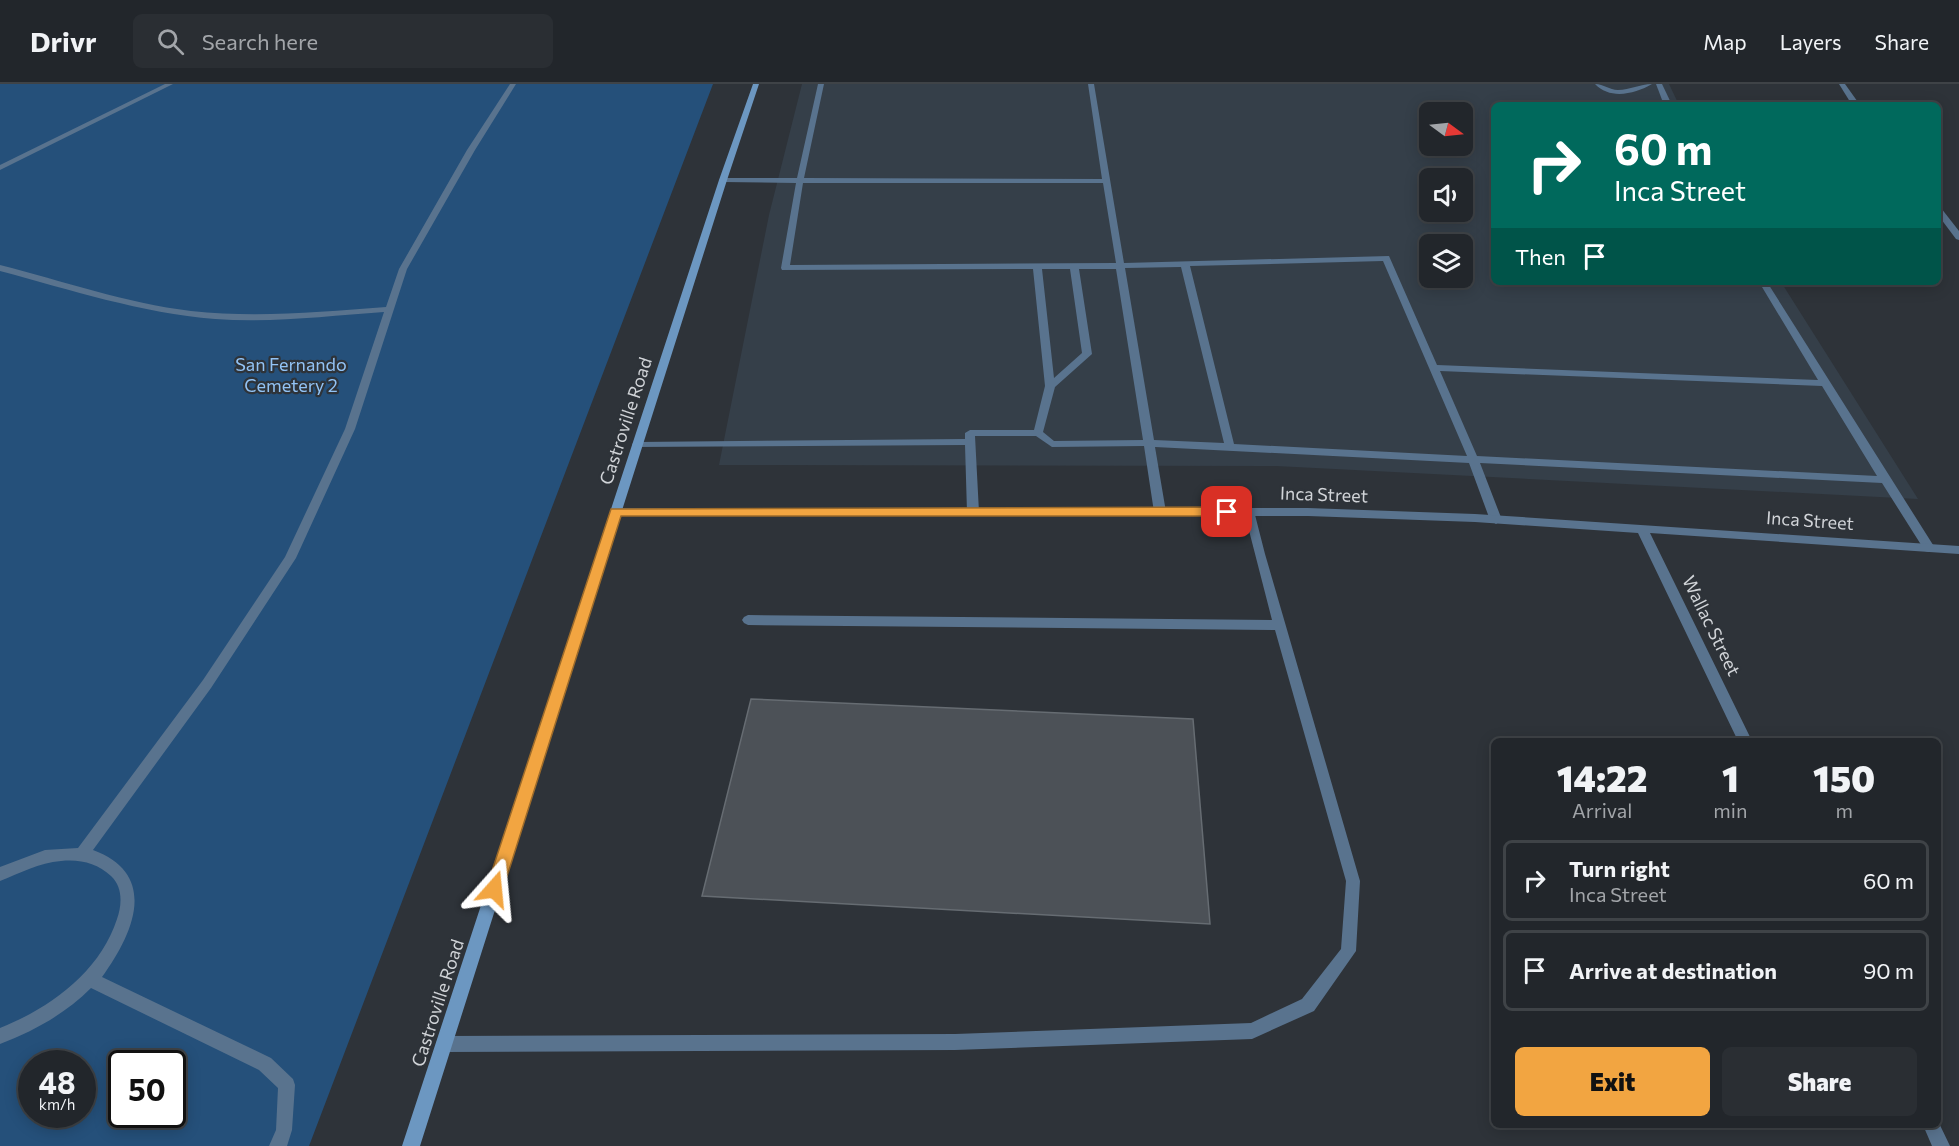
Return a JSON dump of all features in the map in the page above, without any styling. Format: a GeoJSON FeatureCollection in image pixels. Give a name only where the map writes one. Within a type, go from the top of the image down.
{"type":"FeatureCollection","features":[{"type":"Feature","properties":{"kind":"main road","name":"Castroville Road"},"geometry":{"type":"LineString","coordinates":[[411,1146],[756,84]]}},
{"type":"Feature","properties":{"kind":"street"},"geometry":{"type":"LineString","coordinates":[[0,168],[170,84]]}},
{"type":"Feature","properties":{"kind":"street"},"geometry":{"type":"LineString","coordinates":[[82,854],[207,684],[290,558],[350,429],[404,268],[471,150],[513,84]]}},
{"type":"Feature","properties":{"kind":"street"},"geometry":{"type":"LineString","coordinates":[[821,84],[800,180],[785,268],[1120,266],[1386,258],[1473,458],[1496,520]]}},
{"type":"Feature","properties":{"kind":"street"},"geometry":{"type":"LineString","coordinates":[[1091,84],[1160,512]]}},
{"type":"Feature","properties":{"kind":"street"},"geometry":{"type":"LineString","coordinates":[[1598,84],[1613,93],[1625,92],[1649,84]]}},
{"type":"Feature","properties":{"kind":"street"},"geometry":{"type":"LineString","coordinates":[[1659,84],[1667,102]]}},
{"type":"Feature","properties":{"kind":"street"},"geometry":{"type":"LineString","coordinates":[[1842,84],[1854,102]]}},
{"type":"Feature","properties":{"kind":"street"},"geometry":{"type":"LineString","coordinates":[[723,180],[1106,181]]}},
{"type":"Feature","properties":{"kind":"street"},"geometry":{"type":"LineString","coordinates":[[1941,214],[1959,237]]}},
{"type":"Feature","properties":{"kind":"street"},"geometry":{"type":"LineString","coordinates":[[1185,264],[1230,447]]}},
{"type":"Feature","properties":{"kind":"street"},"geometry":{"type":"LineString","coordinates":[[1050,386],[1088,354],[1074,266]]}},
{"type":"Feature","properties":{"kind":"street"},"geometry":{"type":"LineString","coordinates":[[1037,267],[1050,386],[1038,433]]}},
{"type":"Feature","properties":{"kind":"street"},"geometry":{"type":"LineString","coordinates":[[0,268],[151,306],[215,316],[270,316],[390,309]]}},
{"type":"Feature","properties":{"kind":"street"},"geometry":{"type":"LineString","coordinates":[[1766,285],[1929,548]]}},
{"type":"Feature","properties":{"kind":"street"},"geometry":{"type":"LineString","coordinates":[[1434,368],[1825,383]]}},
{"type":"Feature","properties":{"kind":"street"},"geometry":{"type":"LineString","coordinates":[[973,512],[970,433],[1038,433],[1052,444],[1149,443],[1885,480]]}},
{"type":"Feature","properties":{"kind":"street"},"geometry":{"type":"LineString","coordinates":[[637,445],[970,442]]}},
{"type":"Feature","properties":{"kind":"street","name":"Inca Street"},"geometry":{"type":"LineString","coordinates":[[616,512],[1308,512],[1496,520],[1959,550]]}},
{"type":"Feature","properties":{"kind":"street"},"geometry":{"type":"LineString","coordinates":[[444,1044],[956,1042],[1252,1031],[1308,1005],[1348,951],[1353,881],[1249,512]]}},
{"type":"Feature","properties":{"kind":"street","name":"Wallac Street"},"geometry":{"type":"LineString","coordinates":[[1642,529],[1744,738]]}},
{"type":"Feature","properties":{"kind":"street"},"geometry":{"type":"LineString","coordinates":[[748,620],[1280,625]]}},
{"type":"Feature","properties":{"kind":"street"},"geometry":{"type":"LineString","coordinates":[[0,874],[15,866],[50,855],[82,854],[110,863],[126,882],[128,911],[116,944],[89,979],[49,1013],[0,1036]]}},
{"type":"Feature","properties":{"kind":"street"},"geometry":{"type":"LineString","coordinates":[[89,979],[266,1064],[287,1085],[284,1130],[278,1146]]}},
{"type":"Feature","properties":{"kind":"street"},"geometry":{"type":"LineString","coordinates":[[1932,1128],[1941,1146]]}},
{"type":"Feature","properties":{"kind":"shaded area"},"geometry":{"type":"Polygon","coordinates":[[[802,84],[1669,84],[1678,102],[1491,102],[1491,285],[1783,285],[1918,499],[1276,466],[719,465],[769,215],[802,84]]]}},
{"type":"Feature","properties":{"kind":"green space","name":"San Fernando Cemetery 2"},"geometry":{"type":"Polygon","coordinates":[[[0,84],[713,84],[309,1146],[0,1146],[0,84]]]}},
{"type":"Feature","properties":{"kind":"building"},"geometry":{"type":"Polygon","coordinates":[[[751,699],[1193,719],[1210,924],[702,896],[751,699]]]}},
{"type":"Feature","properties":{"kind":"route"},"geometry":{"type":"LineString","coordinates":[[494,889],[616,512],[1227,512]]}}]}
